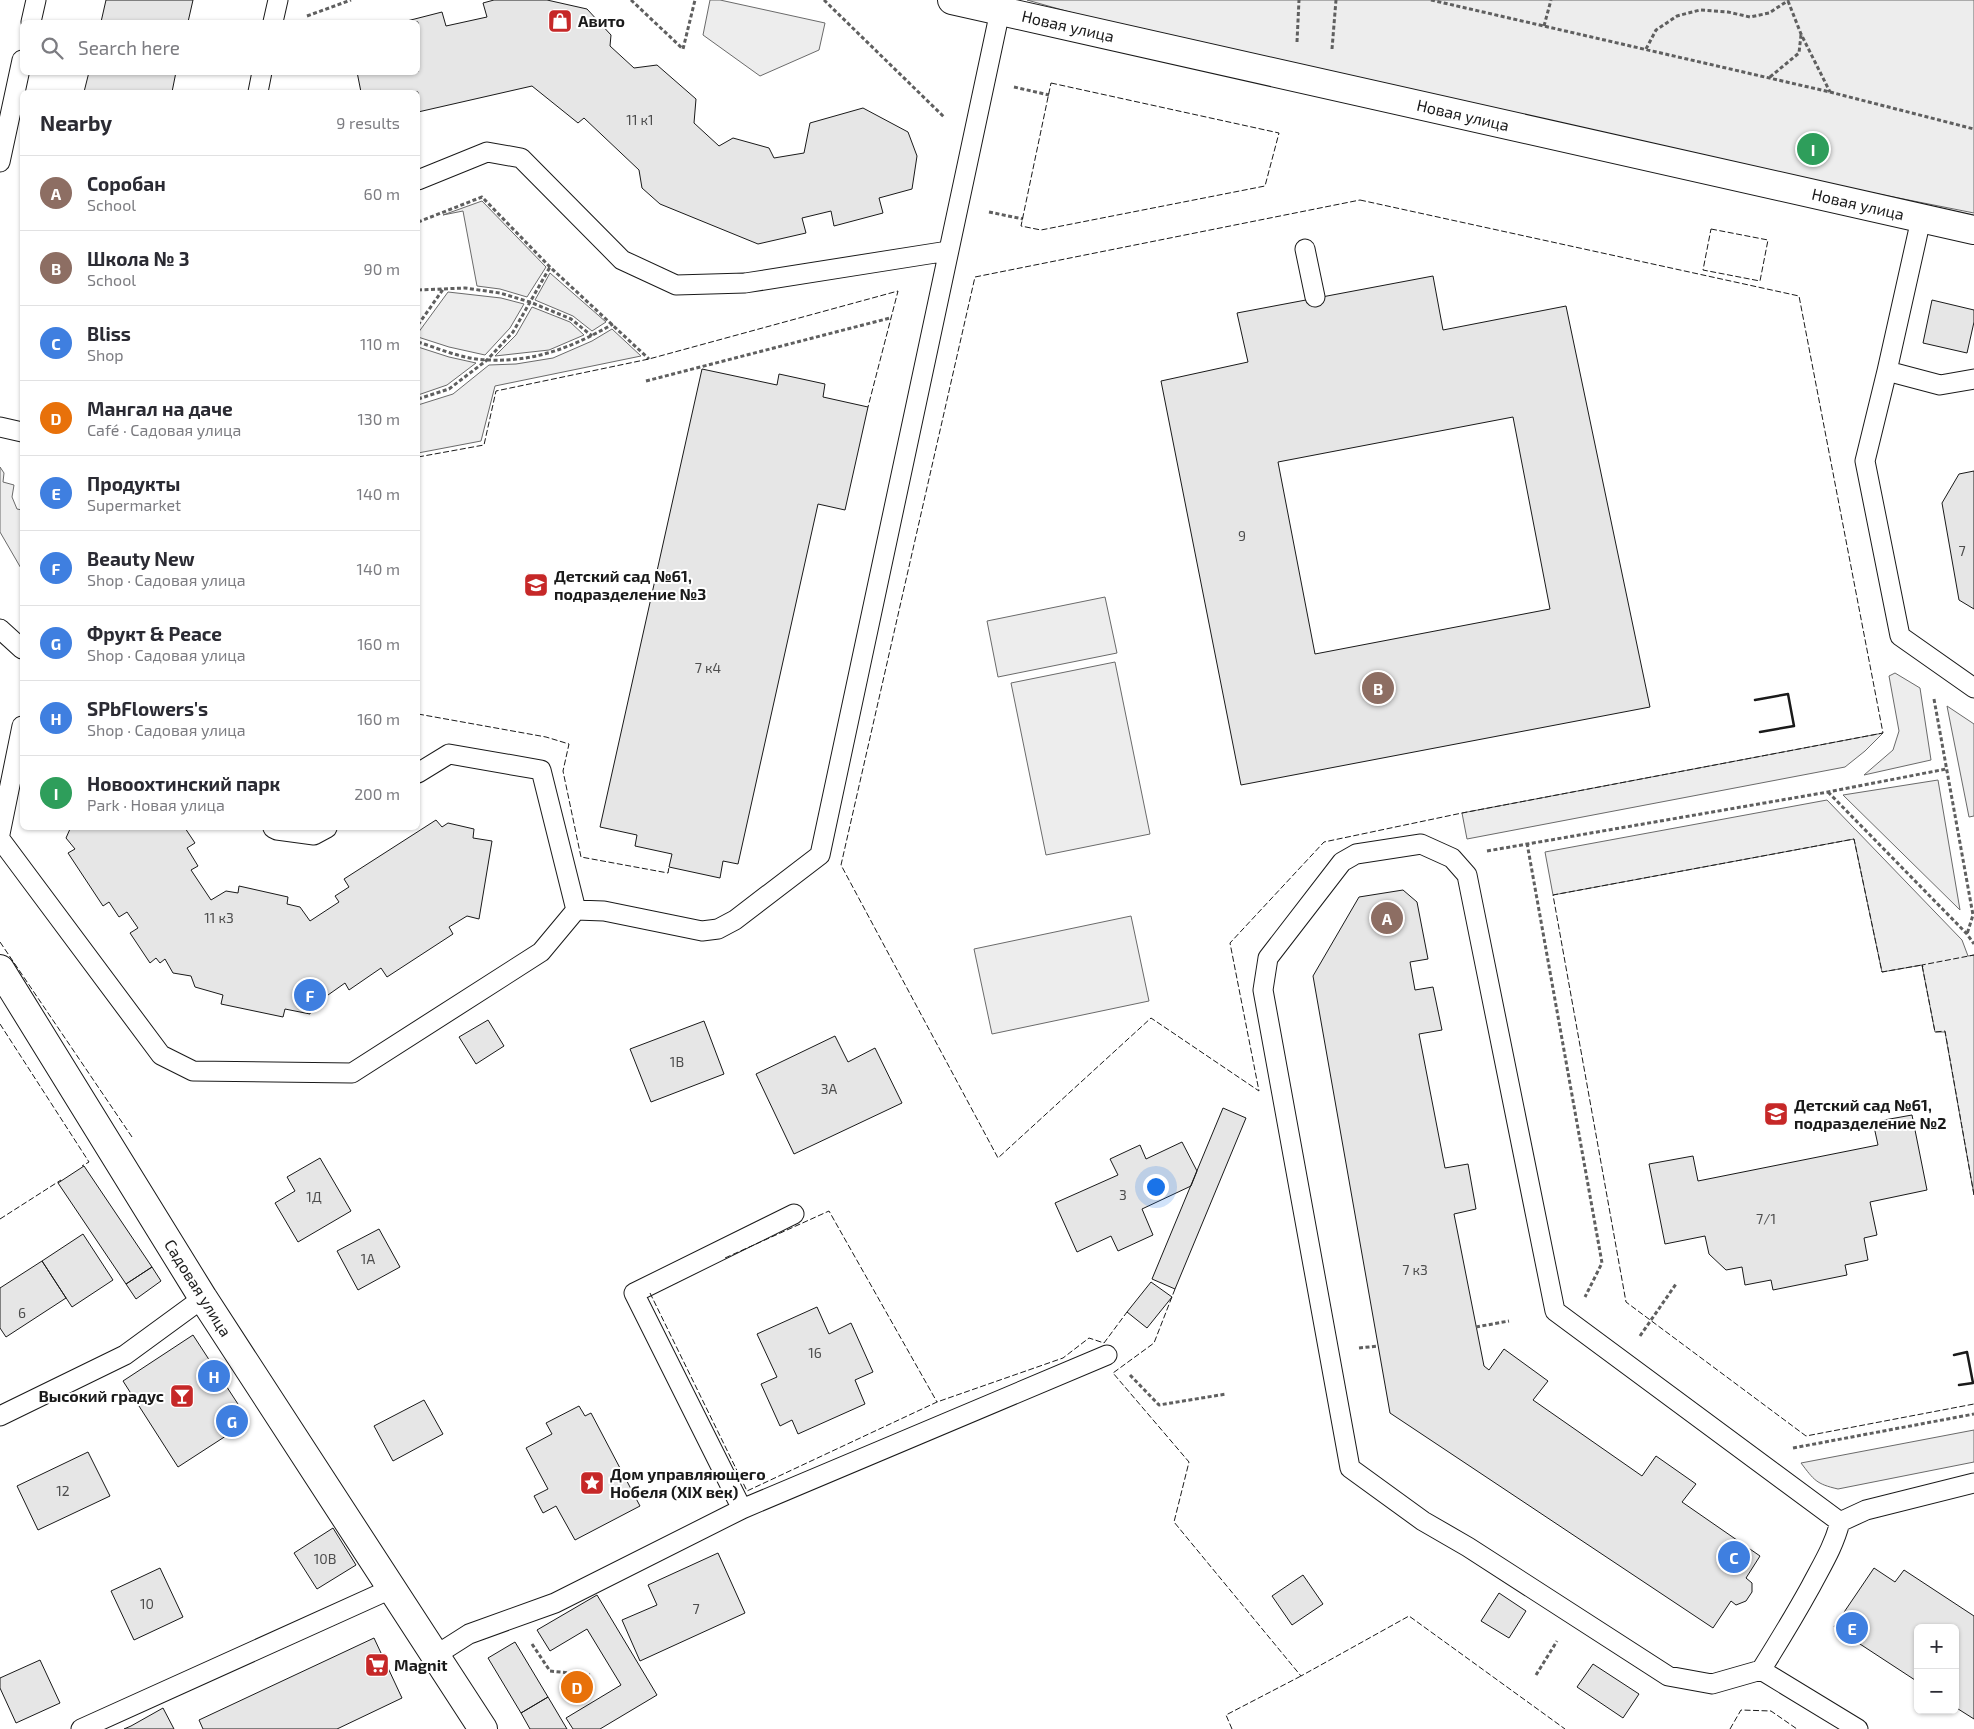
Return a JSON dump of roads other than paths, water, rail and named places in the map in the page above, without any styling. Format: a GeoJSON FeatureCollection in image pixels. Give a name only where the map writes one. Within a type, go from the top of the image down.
{"type":"FeatureCollection","features":[{"type":"Feature","properties":{"kind":"street","name":"Новая улица"},"geometry":{"type":"LineString","coordinates":[[952,0],[1974,230]]}},
{"type":"Feature","properties":{"kind":"street","name":"Садовая улица"},"geometry":{"type":"LineString","coordinates":[[2,976],[203,1298],[483,1729]]}},
{"type":"Feature","properties":{"kind":"lane"},"geometry":{"type":"LineString","coordinates":[[31,20],[36,0]]}},
{"type":"Feature","properties":{"kind":"lane"},"geometry":{"type":"LineString","coordinates":[[273,20],[278,0]]}},
{"type":"Feature","properties":{"kind":"lane"},"geometry":{"type":"LineString","coordinates":[[576,910],[604,911],[702,931],[718,929],[734,920],[820,855],[1000,11]]}},
{"type":"Feature","properties":{"kind":"lane"},"geometry":{"type":"LineString","coordinates":[[0,162],[6,108],[20,66]]}},
{"type":"Feature","properties":{"kind":"lane"},"geometry":{"type":"LineString","coordinates":[[258,90],[261,75]]}},
{"type":"Feature","properties":{"kind":"lane"},"geometry":{"type":"LineString","coordinates":[[420,179],[488,152],[521,158],[622,260],[676,284],[745,283],[948,251]]}},
{"type":"Feature","properties":{"kind":"lane"},"geometry":{"type":"LineString","coordinates":[[1922,219],[1865,461],[1900,636],[1974,688]]}},
{"type":"Feature","properties":{"kind":"lane"},"geometry":{"type":"LineString","coordinates":[[1305,249],[1315,298]]}},
{"type":"Feature","properties":{"kind":"lane"},"geometry":{"type":"LineString","coordinates":[[1887,371],[1940,385],[1974,379]]}},
{"type":"Feature","properties":{"kind":"lane"},"geometry":{"type":"LineString","coordinates":[[0,427],[20,432]]}},
{"type":"Feature","properties":{"kind":"lane"},"geometry":{"type":"LineString","coordinates":[[0,629],[20,647]]}},
{"type":"Feature","properties":{"kind":"lane"},"geometry":{"type":"LineString","coordinates":[[0,834],[20,736]]}},
{"type":"Feature","properties":{"kind":"lane"},"geometry":{"type":"LineString","coordinates":[[420,772],[449,754],[541,770],[576,910]]}},
{"type":"Feature","properties":{"kind":"lane"},"geometry":{"type":"LineString","coordinates":[[277,830],[314,835],[323,830]]}},
{"type":"Feature","properties":{"kind":"lane"},"geometry":{"type":"LineString","coordinates":[[0,839],[160,1055],[193,1071],[352,1073],[541,952],[576,910]]}},
{"type":"Feature","properties":{"kind":"lane"},"geometry":{"type":"LineString","coordinates":[[1422,844],[1452,858],[1467,875],[1556,1311],[1840,1522],[1835,1541],[1826,1559],[1790,1624],[1761,1670],[1712,1684],[1668,1676],[1468,1546],[1423,1521],[1350,1468],[1263,990],[1268,958],[1342,862],[1356,854],[1422,844]]}},
{"type":"Feature","properties":{"kind":"lane"},"geometry":{"type":"LineString","coordinates":[[742,1509],[634,1293],[794,1214]]}},
{"type":"Feature","properties":{"kind":"lane"},"geometry":{"type":"LineString","coordinates":[[0,1416],[125,1355],[203,1298]]}},
{"type":"Feature","properties":{"kind":"lane"},"geometry":{"type":"LineString","coordinates":[[436,1655],[469,1634],[555,1603],[742,1509],[1107,1355]]}},
{"type":"Feature","properties":{"kind":"lane"},"geometry":{"type":"LineString","coordinates":[[1840,1522],[1866,1510],[1974,1483]]}},
{"type":"Feature","properties":{"kind":"lane"},"geometry":{"type":"LineString","coordinates":[[81,1729],[392,1588]]}},
{"type":"Feature","properties":{"kind":"lane"},"geometry":{"type":"LineString","coordinates":[[1761,1670],[1858,1729]]}},
{"type":"Feature","properties":{"kind":"place","name":"Авито"},"geometry":{"type":"Point","coordinates":[560,21]}},
{"type":"Feature","properties":{"kind":"place","name":"Новоохтинский парк"},"geometry":{"type":"Point","coordinates":[1813,149]}},
{"type":"Feature","properties":{"kind":"place","name":"Детский сад №61, подразделение №3"},"geometry":{"type":"Point","coordinates":[536,585]}},
{"type":"Feature","properties":{"kind":"place","name":"Школа № 3"},"geometry":{"type":"Point","coordinates":[1378,688]}},
{"type":"Feature","properties":{"kind":"place","name":"Соробан"},"geometry":{"type":"Point","coordinates":[1387,918]}},
{"type":"Feature","properties":{"kind":"place","name":"Beauty New"},"geometry":{"type":"Point","coordinates":[310,995]}},
{"type":"Feature","properties":{"kind":"place","name":"Детский сад №61, подразделение №2"},"geometry":{"type":"Point","coordinates":[1776,1114]}},
{"type":"Feature","properties":{"kind":"place","name":"SPbFlowers's"},"geometry":{"type":"Point","coordinates":[214,1376]}},
{"type":"Feature","properties":{"kind":"place","name":"Высокий градус"},"geometry":{"type":"Point","coordinates":[182,1396]}},
{"type":"Feature","properties":{"kind":"place","name":"Фрукт & Peace"},"geometry":{"type":"Point","coordinates":[232,1421]}},
{"type":"Feature","properties":{"kind":"place","name":"Дом управляющего Нобеля (XIX век)"},"geometry":{"type":"Point","coordinates":[592,1483]}},
{"type":"Feature","properties":{"kind":"place","name":"Bliss"},"geometry":{"type":"Point","coordinates":[1734,1557]}},
{"type":"Feature","properties":{"kind":"place","name":"Продукты"},"geometry":{"type":"Point","coordinates":[1852,1628]}},
{"type":"Feature","properties":{"kind":"place","name":"Magnit"},"geometry":{"type":"Point","coordinates":[377,1665]}},
{"type":"Feature","properties":{"kind":"place","name":"Мангал на даче"},"geometry":{"type":"Point","coordinates":[577,1687]}}]}
